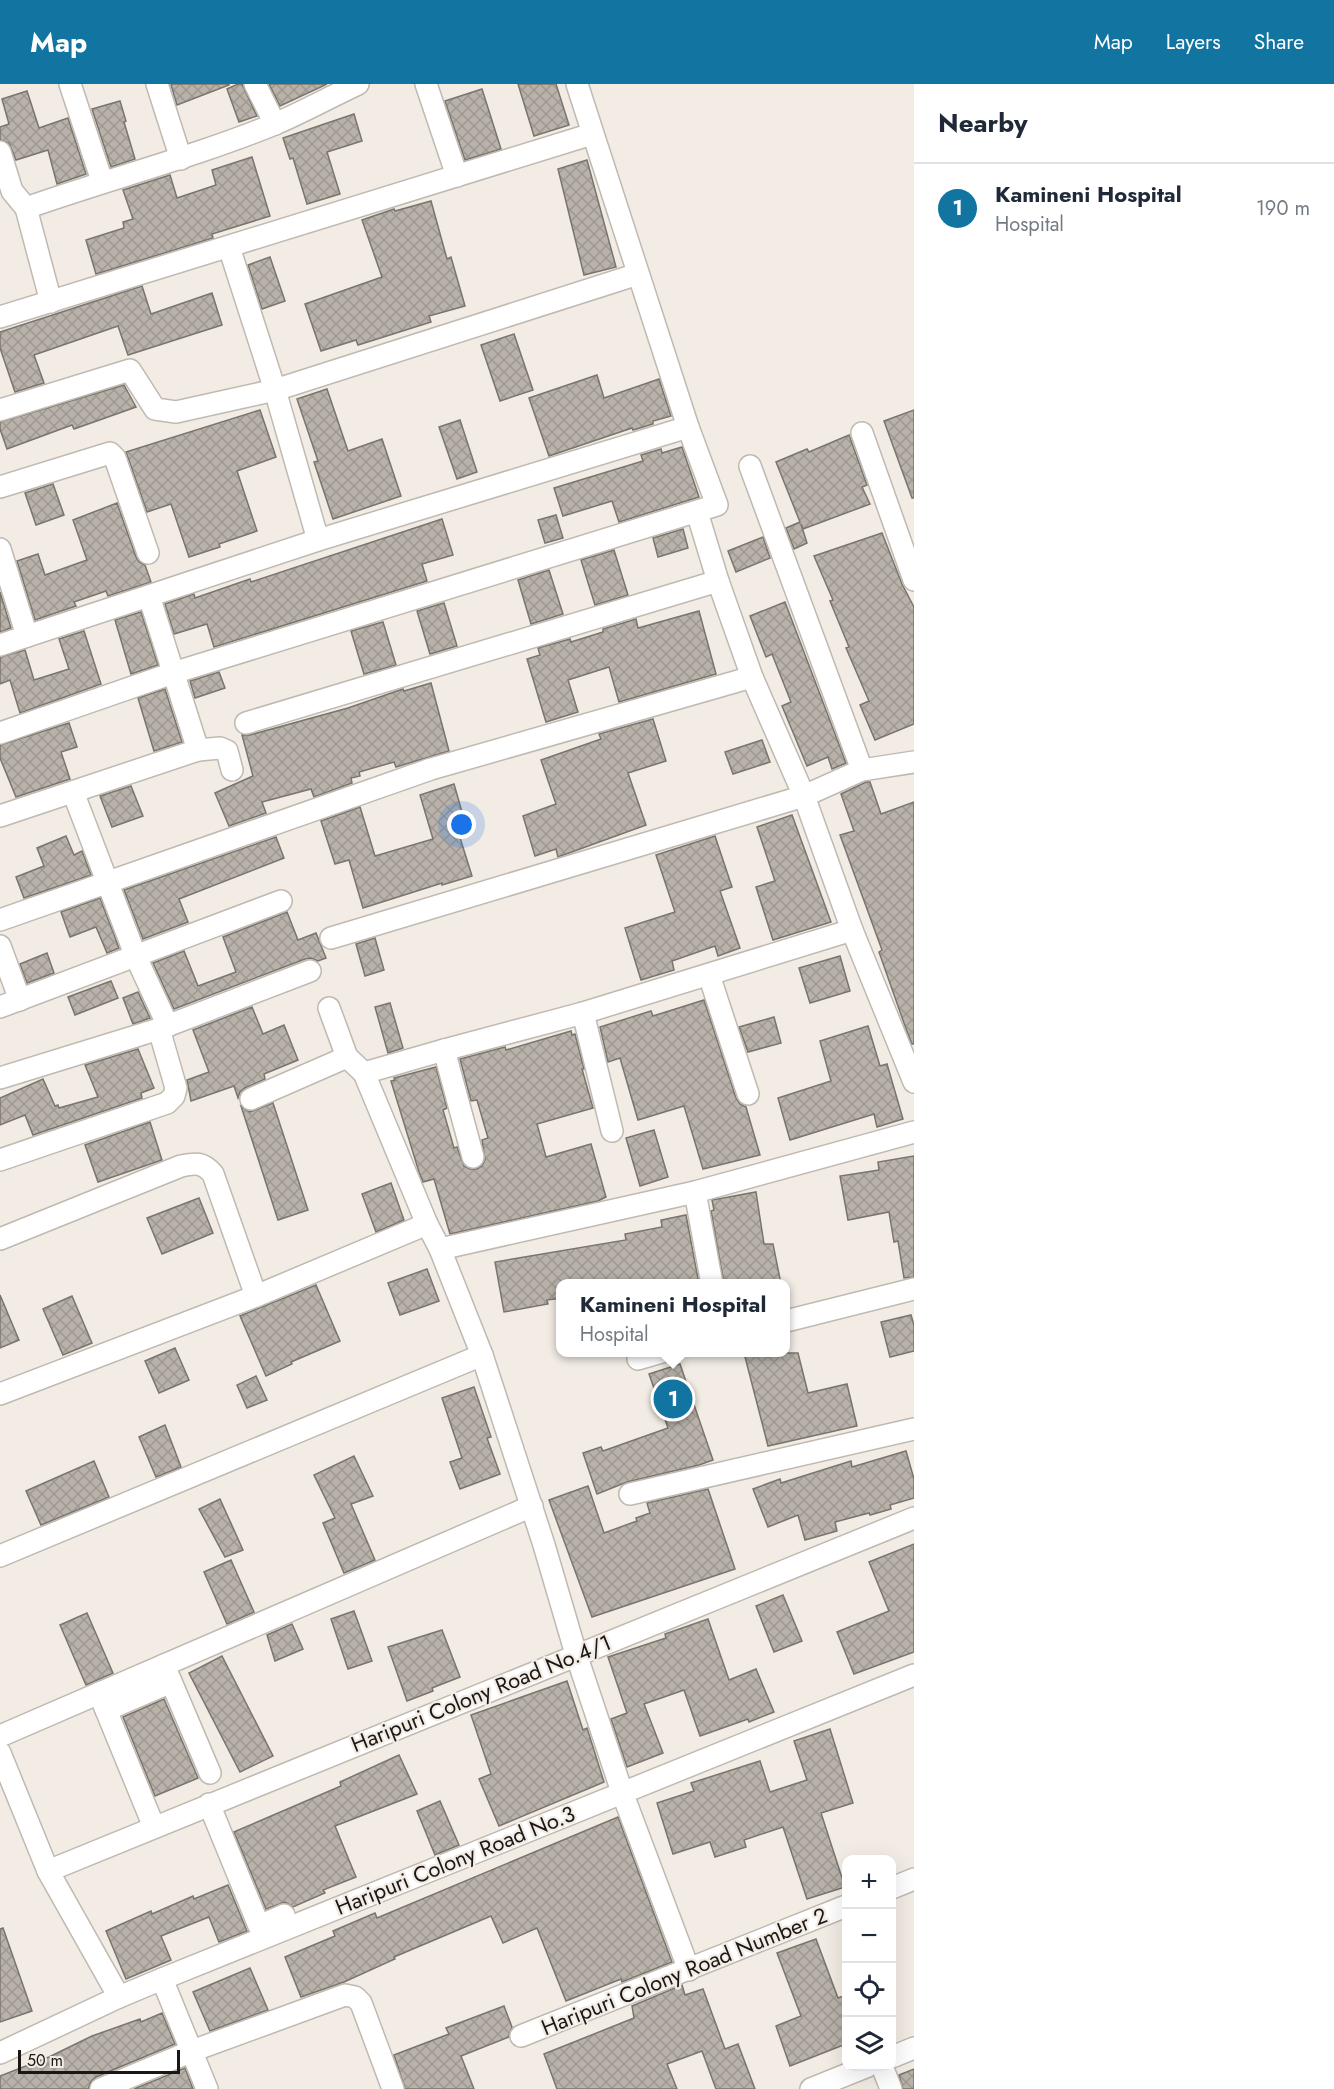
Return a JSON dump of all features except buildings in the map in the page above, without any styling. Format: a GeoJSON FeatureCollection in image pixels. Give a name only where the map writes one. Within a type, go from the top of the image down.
{"type":"FeatureCollection","features":[{"type":"Feature","properties":{"kind":"street"},"geometry":{"type":"LineString","coordinates":[[70,84],[102,181]]}},
{"type":"Feature","properties":{"kind":"street"},"geometry":{"type":"LineString","coordinates":[[157,84],[181,159]]}},
{"type":"Feature","properties":{"kind":"street"},"geometry":{"type":"LineString","coordinates":[[255,84],[275,124]]}},
{"type":"Feature","properties":{"kind":"street"},"geometry":{"type":"LineString","coordinates":[[26,208],[102,181],[181,159],[275,124],[358,84]]}},
{"type":"Feature","properties":{"kind":"street"},"geometry":{"type":"LineString","coordinates":[[426,84],[457,176]]}},
{"type":"Feature","properties":{"kind":"street"},"geometry":{"type":"LineString","coordinates":[[0,733],[173,673],[717,505],[688,427],[577,84]]}},
{"type":"Feature","properties":{"kind":"street"},"geometry":{"type":"LineString","coordinates":[[0,317],[592,134]]}},
{"type":"Feature","properties":{"kind":"street"},"geometry":{"type":"LineString","coordinates":[[0,152],[12,191],[26,208],[51,302]]}},
{"type":"Feature","properties":{"kind":"street"},"geometry":{"type":"LineString","coordinates":[[229,247],[275,390],[318,540]]}},
{"type":"Feature","properties":{"kind":"street"},"geometry":{"type":"LineString","coordinates":[[0,410],[130,370],[154,410],[176,412],[275,390],[639,274]]}},
{"type":"Feature","properties":{"kind":"street"},"geometry":{"type":"LineString","coordinates":[[0,645],[318,540],[688,427]]}},
{"type":"Feature","properties":{"kind":"street"},"geometry":{"type":"LineString","coordinates":[[862,433],[914,580]]}},
{"type":"Feature","properties":{"kind":"street"},"geometry":{"type":"LineString","coordinates":[[0,487],[110,453],[115,458],[148,553]]}},
{"type":"Feature","properties":{"kind":"street"},"geometry":{"type":"LineString","coordinates":[[750,466],[862,770]]}},
{"type":"Feature","properties":{"kind":"street"},"geometry":{"type":"LineString","coordinates":[[697,512],[752,677],[804,796],[852,930],[905,1036],[914,1082]]}},
{"type":"Feature","properties":{"kind":"street"},"geometry":{"type":"LineString","coordinates":[[0,549],[27,636]]}},
{"type":"Feature","properties":{"kind":"street"},"geometry":{"type":"LineString","coordinates":[[246,723],[718,580]]}},
{"type":"Feature","properties":{"kind":"street"},"geometry":{"type":"LineString","coordinates":[[149,596],[198,750]]}},
{"type":"Feature","properties":{"kind":"street"},"geometry":{"type":"LineString","coordinates":[[0,920],[431,769],[752,677]]}},
{"type":"Feature","properties":{"kind":"street"},"geometry":{"type":"LineString","coordinates":[[0,816],[198,750],[220,748],[227,751],[232,770]]}},
{"type":"Feature","properties":{"kind":"street"},"geometry":{"type":"LineString","coordinates":[[331,938],[804,796],[862,770],[914,762]]}},
{"type":"Feature","properties":{"kind":"street"},"geometry":{"type":"LineString","coordinates":[[0,1160],[167,1103],[174,1096],[176,1088],[164,1027],[74,792]]}},
{"type":"Feature","properties":{"kind":"street"},"geometry":{"type":"LineString","coordinates":[[0,1008],[281,901]]}},
{"type":"Feature","properties":{"kind":"street"},"geometry":{"type":"LineString","coordinates":[[364,1073],[583,1013],[852,930]]}},
{"type":"Feature","properties":{"kind":"street"},"geometry":{"type":"LineString","coordinates":[[0,945],[20,1000]]}},
{"type":"Feature","properties":{"kind":"street"},"geometry":{"type":"LineString","coordinates":[[0,1078],[164,1027],[310,971]]}},
{"type":"Feature","properties":{"kind":"street"},"geometry":{"type":"LineString","coordinates":[[710,975],[748,1094]]}},
{"type":"Feature","properties":{"kind":"street"},"geometry":{"type":"LineString","coordinates":[[329,1008],[347,1057],[364,1073],[440,1249],[482,1355],[622,1792],[689,1970]]}},
{"type":"Feature","properties":{"kind":"street"},"geometry":{"type":"LineString","coordinates":[[583,1013],[612,1131]]}},
{"type":"Feature","properties":{"kind":"street"},"geometry":{"type":"LineString","coordinates":[[444,1050],[472,1157]]}},
{"type":"Feature","properties":{"kind":"street"},"geometry":{"type":"LineString","coordinates":[[251,1099],[347,1057]]}},
{"type":"Feature","properties":{"kind":"street"},"geometry":{"type":"LineString","coordinates":[[440,1249],[695,1192],[914,1132]]}},
{"type":"Feature","properties":{"kind":"street"},"geometry":{"type":"LineString","coordinates":[[0,1239],[181,1166],[197,1163],[206,1166],[213,1174],[256,1296]]}},
{"type":"Feature","properties":{"kind":"street"},"geometry":{"type":"LineString","coordinates":[[695,1192],[711,1279]]}},
{"type":"Feature","properties":{"kind":"street"},"geometry":{"type":"LineString","coordinates":[[0,1394],[256,1296],[428,1224]]}},
{"type":"Feature","properties":{"kind":"street"},"geometry":{"type":"LineString","coordinates":[[790,1320],[914,1289]]}},
{"type":"Feature","properties":{"kind":"street"},"geometry":{"type":"LineString","coordinates":[[0,1556],[482,1355]]}},
{"type":"Feature","properties":{"kind":"street"},"geometry":{"type":"LineString","coordinates":[[639,1359],[647,1357]]}},
{"type":"Feature","properties":{"kind":"street"},"geometry":{"type":"LineString","coordinates":[[630,1494],[914,1429]]}},
{"type":"Feature","properties":{"kind":"street"},"geometry":{"type":"LineString","coordinates":[[0,1736],[102,1701],[168,1674],[531,1506]]}},
{"type":"Feature","properties":{"kind":"street","name":"Haripuri Colony Road No.4/1"},"geometry":{"type":"LineString","coordinates":[[48,1871],[914,1518]]}},
{"type":"Feature","properties":{"kind":"street"},"geometry":{"type":"LineString","coordinates":[[168,1674],[210,1773]]}},
{"type":"Feature","properties":{"kind":"street","name":"Haripuri Colony Road No.3"},"geometry":{"type":"LineString","coordinates":[[0,2053],[261,1932],[622,1792],[914,1675]]}},
{"type":"Feature","properties":{"kind":"street"},"geometry":{"type":"LineString","coordinates":[[102,1701],[154,1827]]}},
{"type":"Feature","properties":{"kind":"street"},"geometry":{"type":"LineString","coordinates":[[0,1754],[48,1871],[119,1997]]}},
{"type":"Feature","properties":{"kind":"street"},"geometry":{"type":"LineString","coordinates":[[209,1804],[261,1932],[320,1900]]}},
{"type":"Feature","properties":{"kind":"street"},"geometry":{"type":"LineString","coordinates":[[896,1886],[914,1879]]}},
{"type":"Feature","properties":{"kind":"street","name":"Haripuri Colony Road Number 2"},"geometry":{"type":"LineString","coordinates":[[521,2036],[842,1908]]}},
{"type":"Feature","properties":{"kind":"street"},"geometry":{"type":"LineString","coordinates":[[162,1979],[207,2089]]}},
{"type":"Feature","properties":{"kind":"street"},"geometry":{"type":"LineString","coordinates":[[101,2089],[192,2051],[345,1995],[355,1997],[361,2003],[393,2089]]}},
{"type":"Feature","properties":{"kind":"street"},"geometry":{"type":"LineString","coordinates":[[896,2055],[914,2048]]}},
{"type":"Feature","properties":{"kind":"street"},"geometry":{"type":"LineString","coordinates":[[811,2089],[858,2071]]}},
{"type":"Feature","properties":{"kind":"street"},"geometry":{"type":"LineString","coordinates":[[884,2071],[891,2089]]}},
{"type":"Feature","properties":{"kind":"place","name":"Kamineni Hospital"},"geometry":{"type":"Point","coordinates":[673,1399]}}]}
